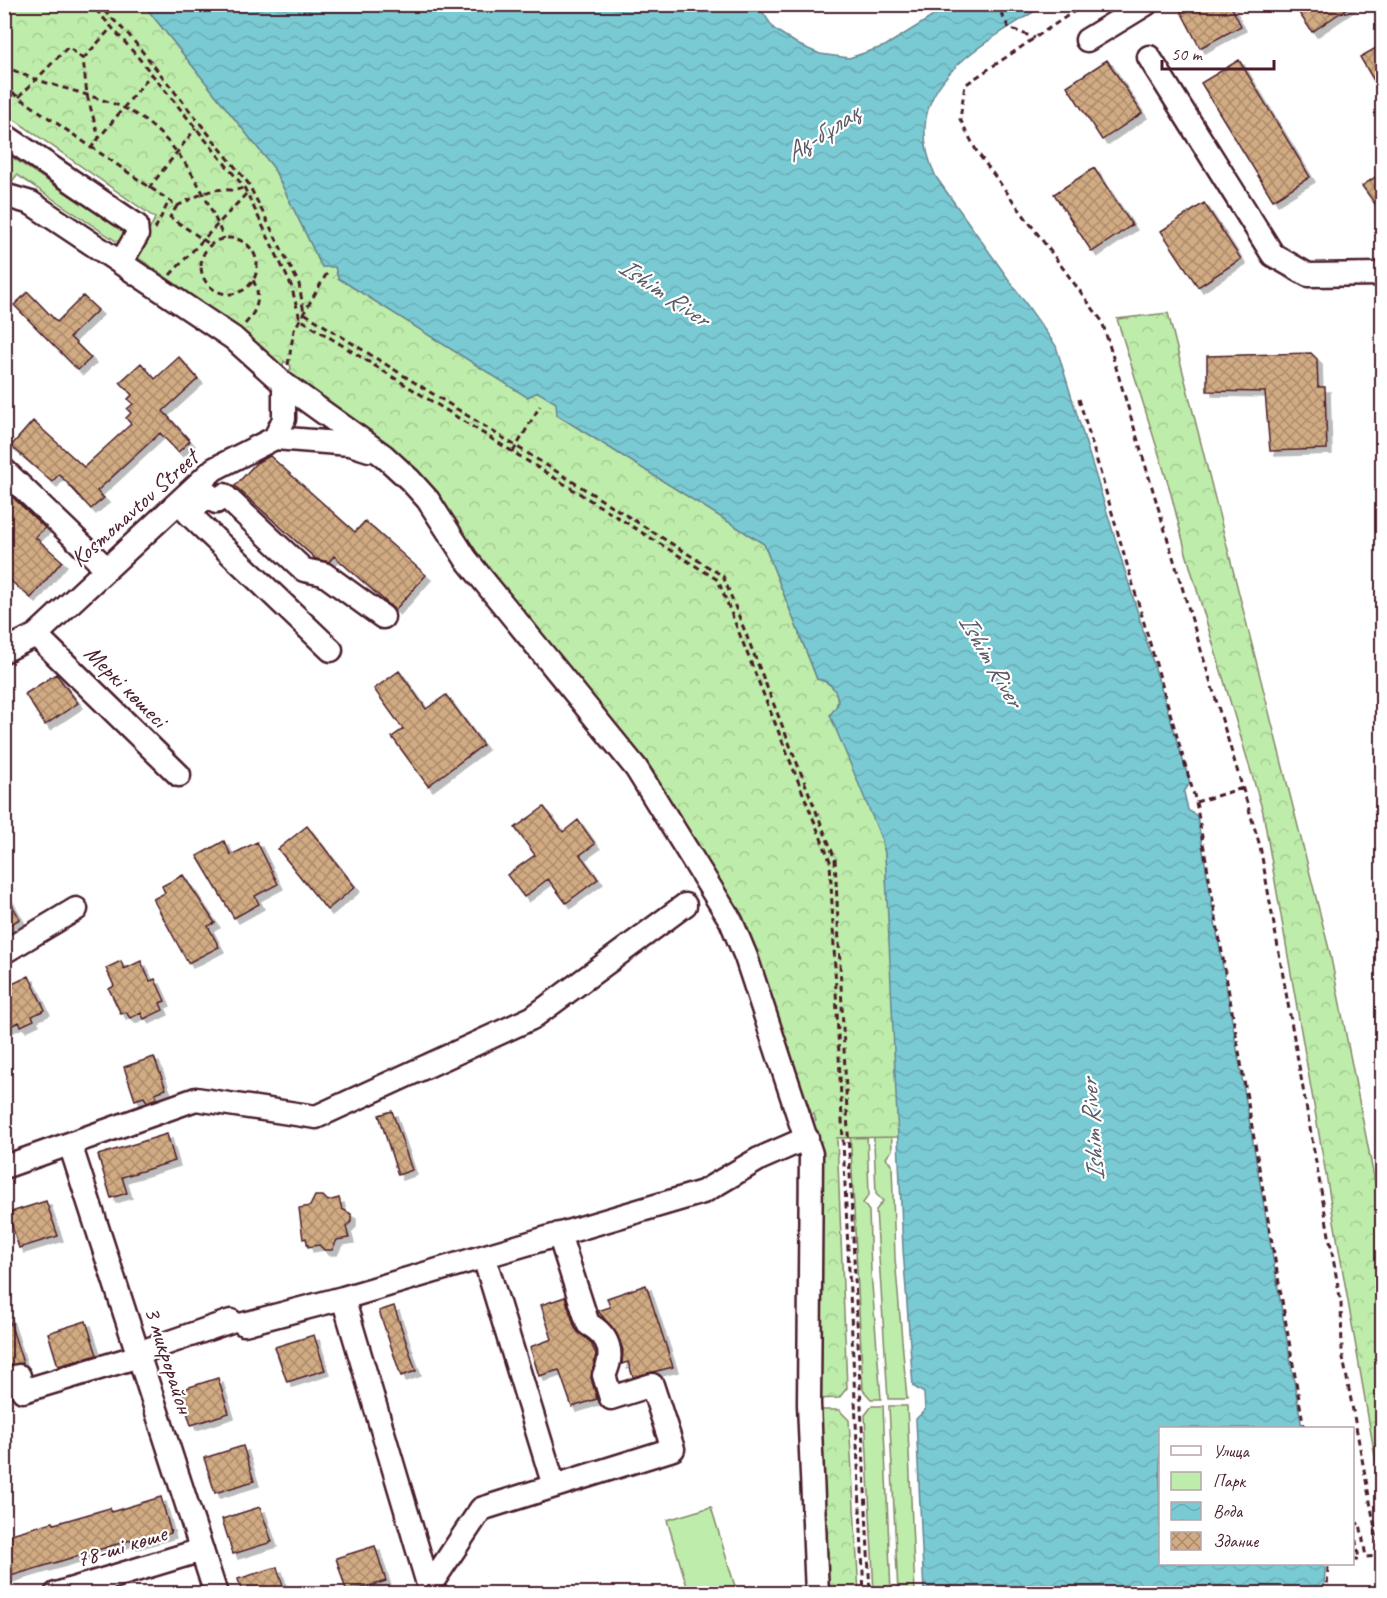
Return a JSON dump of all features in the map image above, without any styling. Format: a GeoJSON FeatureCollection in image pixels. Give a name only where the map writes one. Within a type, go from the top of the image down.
{"type":"FeatureCollection","features":[{"type":"Feature","properties":{"kind":"street"},"geometry":{"type":"LineString","coordinates":[[1087,40],[1146,4]]}},
{"type":"Feature","properties":{"kind":"street"},"geometry":{"type":"LineString","coordinates":[[1149,57],[1273,255],[1308,275],[1383,274]]}},
{"type":"Feature","properties":{"kind":"street"},"geometry":{"type":"LineString","coordinates":[[4,135],[136,225],[137,235],[121,262]]}},
{"type":"Feature","properties":{"kind":"street"},"geometry":{"type":"LineString","coordinates":[[4,195],[31,203],[233,338],[284,384],[384,456],[428,500],[466,559],[636,768],[710,884],[731,921],[746,957],[807,1138],[812,1171],[808,1404],[817,1593]]}},
{"type":"Feature","properties":{"kind":"street"},"geometry":{"type":"LineString","coordinates":[[284,384],[284,419],[275,438],[350,444],[384,456]]}},
{"type":"Feature","properties":{"kind":"street","name":"Kosmonavtov Street"},"geometry":{"type":"LineString","coordinates":[[4,651],[36,635],[107,569],[203,490],[214,469],[275,438]]}},
{"type":"Feature","properties":{"kind":"street"},"geometry":{"type":"LineString","coordinates":[[4,470],[107,569]]}},
{"type":"Feature","properties":{"kind":"street"},"geometry":{"type":"LineString","coordinates":[[331,650],[189,514],[203,490],[216,502],[224,495],[304,570],[324,574],[383,617]]}},
{"type":"Feature","properties":{"kind":"street","name":"Меркі көшесі"},"geometry":{"type":"LineString","coordinates":[[36,635],[179,775]]}},
{"type":"Feature","properties":{"kind":"street"},"geometry":{"type":"LineString","coordinates":[[4,1167],[196,1099],[316,1117],[532,1018],[685,905]]}},
{"type":"Feature","properties":{"kind":"street"},"geometry":{"type":"LineString","coordinates":[[4,952],[76,909]]}},
{"type":"Feature","properties":{"kind":"street"},"geometry":{"type":"LineString","coordinates":[[4,1380],[19,1376],[23,1391],[238,1323],[343,1298],[704,1192],[759,1159],[807,1138]]}},
{"type":"Feature","properties":{"kind":"street","name":"3 микрорайон"},"geometry":{"type":"LineString","coordinates":[[70,1144],[216,1593]]}},
{"type":"Feature","properties":{"kind":"street"},"geometry":{"type":"LineString","coordinates":[[430,1590],[481,1509],[673,1449],[652,1385],[611,1398],[604,1375],[609,1365],[610,1352],[606,1339],[597,1329],[588,1324],[559,1234]]}},
{"type":"Feature","properties":{"kind":"street"},"geometry":{"type":"LineString","coordinates":[[484,1257],[554,1486]]}},
{"type":"Feature","properties":{"kind":"street"},"geometry":{"type":"LineString","coordinates":[[343,1298],[430,1590]]}},
{"type":"Feature","properties":{"kind":"street","name":"78-ші көше"},"geometry":{"type":"LineString","coordinates":[[56,1593],[202,1550]]}},
{"type":"Feature","properties":{"kind":"path"},"geometry":{"type":"LineString","coordinates":[[111,4],[118,10],[122,4]]}},
{"type":"Feature","properties":{"kind":"path"},"geometry":{"type":"LineString","coordinates":[[996,4],[1009,28],[1035,38]]}},
{"type":"Feature","properties":{"kind":"path"},"geometry":{"type":"LineString","coordinates":[[1085,4],[965,85],[960,119],[977,152],[1102,321],[1260,846],[1341,1303],[1342,1352],[1380,1556],[1377,1593]]}},
{"type":"Feature","properties":{"kind":"path"},"geometry":{"type":"LineString","coordinates":[[98,5],[117,23],[219,144],[248,183],[298,284],[304,313],[723,576],[835,859],[870,1593]]}},
{"type":"Feature","properties":{"kind":"path"},"geometry":{"type":"LineString","coordinates":[[82,59],[117,23]]}},
{"type":"Feature","properties":{"kind":"path"},"geometry":{"type":"LineString","coordinates":[[19,98],[39,80],[68,47],[82,59],[87,95],[99,138]]}},
{"type":"Feature","properties":{"kind":"path"},"geometry":{"type":"LineString","coordinates":[[4,65],[39,80],[124,108],[140,117],[177,152],[205,193],[224,238]]}},
{"type":"Feature","properties":{"kind":"path"},"geometry":{"type":"LineString","coordinates":[[90,148],[152,73]]}},
{"type":"Feature","properties":{"kind":"path"},"geometry":{"type":"LineString","coordinates":[[4,87],[177,206]]}},
{"type":"Feature","properties":{"kind":"path"},"geometry":{"type":"LineString","coordinates":[[149,188],[197,127]]}},
{"type":"Feature","properties":{"kind":"path"},"geometry":{"type":"LineString","coordinates":[[211,245],[170,217],[177,206],[205,193],[217,190],[238,191],[244,187]]}},
{"type":"Feature","properties":{"kind":"path"},"geometry":{"type":"LineString","coordinates":[[167,279],[247,193]]}},
{"type":"Feature","properties":{"kind":"path"},"geometry":{"type":"LineString","coordinates":[[233,338],[252,317],[257,305],[258,295],[253,280],[257,264],[250,248],[234,238],[224,238],[211,245],[202,256],[201,266],[207,284],[222,293],[240,292],[253,280]]}},
{"type":"Feature","properties":{"kind":"path"},"geometry":{"type":"LineString","coordinates":[[284,384],[294,330],[327,273]]}},
{"type":"Feature","properties":{"kind":"path"},"geometry":{"type":"LineString","coordinates":[[1079,399],[1196,802],[1304,1427]]}},
{"type":"Feature","properties":{"kind":"path"},"geometry":{"type":"LineString","coordinates":[[513,452],[540,406]]}},
{"type":"Feature","properties":{"kind":"path"},"geometry":{"type":"LineString","coordinates":[[1196,802],[1243,788]]}},
{"type":"Feature","properties":{"kind":"path"},"geometry":{"type":"LineString","coordinates":[[1354,1525],[1360,1523],[1366,1557],[1380,1556]]}},
{"type":"Feature","properties":{"kind":"path"},"geometry":{"type":"LineString","coordinates":[[1354,1530],[1359,1558],[1354,1559]]}},
{"type":"Feature","properties":{"kind":"path"},"geometry":{"type":"LineString","coordinates":[[1327,1593],[1328,1565]]}},
{"type":"Feature","properties":{"kind":"green space"},"geometry":{"type":"Polygon","coordinates":[[[5,5],[144,5],[273,167],[322,267],[335,266],[338,278],[527,397],[538,392],[557,403],[557,415],[764,544],[817,679],[832,686],[837,694],[835,710],[885,853],[900,1137],[837,1138],[847,1388],[839,1398],[815,1399],[809,1122],[816,1121],[814,1114],[806,1115],[655,780],[657,776],[643,757],[630,755],[450,523],[289,375],[291,366],[284,361],[282,370],[249,341],[249,335],[137,257],[155,218],[5,113],[5,5]]]}},
{"type":"Feature","properties":{"kind":"green space"},"geometry":{"type":"Polygon","coordinates":[[[4,152],[129,235],[122,245],[17,175],[8,186],[5,185],[4,152]]]}},
{"type":"Feature","properties":{"kind":"green space"},"geometry":{"type":"Polygon","coordinates":[[[1168,313],[1330,953],[1382,1218],[1382,1497],[1263,812],[1186,553],[1170,490],[1117,319],[1168,313]]]}},
{"type":"Feature","properties":{"kind":"green space"},"geometry":{"type":"Polygon","coordinates":[[[870,1035],[890,1083],[892,1150],[886,1158],[892,1165],[895,1258],[907,1399],[888,1399],[876,1210],[883,1201],[876,1194],[870,1035]]]}},
{"type":"Feature","properties":{"kind":"green space"},"geometry":{"type":"Polygon","coordinates":[[[864,1036],[869,1195],[863,1203],[869,1211],[871,1272],[881,1399],[871,1399],[863,1390],[850,1130],[864,1036]]]}},
{"type":"Feature","properties":{"kind":"green space"},"geometry":{"type":"Polygon","coordinates":[[[872,1406],[883,1406],[891,1593],[874,1593],[865,1415],[872,1406]]]}},
{"type":"Feature","properties":{"kind":"green space"},"geometry":{"type":"Polygon","coordinates":[[[889,1406],[907,1406],[915,1593],[898,1593],[889,1406]]]}},
{"type":"Feature","properties":{"kind":"green space"},"geometry":{"type":"Polygon","coordinates":[[[816,1410],[839,1410],[849,1420],[859,1593],[825,1593],[816,1410]]]}},
{"type":"Feature","properties":{"kind":"green space"},"geometry":{"type":"Polygon","coordinates":[[[711,1507],[737,1593],[689,1593],[667,1520],[711,1507]]]}},
{"type":"Feature","properties":{"kind":"water"},"geometry":{"type":"Polygon","coordinates":[[[144,5],[758,5],[774,29],[799,45],[820,54],[849,58],[885,46],[951,5],[1044,5],[971,53],[951,72],[935,93],[926,117],[926,145],[936,177],[1056,346],[1190,783],[1184,792],[1188,810],[1197,816],[1302,1427],[1159,1427],[1159,1565],[1321,1565],[1325,1568],[1324,1593],[924,1593],[916,1419],[925,1410],[924,1393],[913,1386],[903,1249],[885,853],[882,840],[830,715],[838,704],[837,695],[830,685],[817,679],[764,544],[557,415],[556,403],[538,392],[527,397],[338,278],[335,267],[322,267],[273,167],[144,5]]]}},
{"type":"Feature","properties":{"kind":"building"},"geometry":{"type":"Polygon","coordinates":[[[1177,4],[1230,4],[1241,26],[1200,48],[1177,4]]]}},
{"type":"Feature","properties":{"kind":"building"},"geometry":{"type":"Polygon","coordinates":[[[1293,4],[1353,4],[1312,32],[1293,4]]]}},
{"type":"Feature","properties":{"kind":"building"},"geometry":{"type":"Polygon","coordinates":[[[1383,44],[1383,96],[1360,57],[1383,44]]]}},
{"type":"Feature","properties":{"kind":"building"},"geometry":{"type":"Polygon","coordinates":[[[1107,60],[1142,113],[1102,140],[1067,86],[1107,60]]]}},
{"type":"Feature","properties":{"kind":"building"},"geometry":{"type":"Polygon","coordinates":[[[1239,60],[1310,177],[1273,200],[1201,83],[1239,60]]]}},
{"type":"Feature","properties":{"kind":"building"},"geometry":{"type":"Polygon","coordinates":[[[1094,168],[1132,225],[1092,252],[1054,194],[1094,168]]]}},
{"type":"Feature","properties":{"kind":"building"},"geometry":{"type":"Polygon","coordinates":[[[1383,172],[1383,215],[1362,186],[1383,172]]]}},
{"type":"Feature","properties":{"kind":"building"},"geometry":{"type":"Polygon","coordinates":[[[1204,203],[1241,259],[1198,287],[1161,231],[1204,203]]]}},
{"type":"Feature","properties":{"kind":"building"},"geometry":{"type":"Polygon","coordinates":[[[28,292],[57,322],[83,296],[98,310],[70,337],[91,358],[78,370],[14,305],[28,292]]]}},
{"type":"Feature","properties":{"kind":"building"},"geometry":{"type":"Polygon","coordinates":[[[1311,353],[1317,359],[1318,387],[1325,387],[1327,449],[1270,451],[1265,392],[1207,391],[1207,356],[1311,353]]]}},
{"type":"Feature","properties":{"kind":"building"},"geometry":{"type":"Polygon","coordinates":[[[179,357],[198,379],[163,411],[190,441],[178,452],[160,433],[97,491],[104,498],[91,509],[59,474],[52,482],[11,446],[33,421],[84,467],[131,424],[126,418],[131,413],[127,409],[133,404],[128,399],[132,395],[120,382],[141,363],[155,379],[179,357]]]}},
{"type":"Feature","properties":{"kind":"building"},"geometry":{"type":"Polygon","coordinates":[[[270,456],[355,532],[365,521],[426,575],[395,610],[334,556],[329,562],[316,559],[235,486],[256,463],[270,456]]]}},
{"type":"Feature","properties":{"kind":"building"},"geometry":{"type":"Polygon","coordinates":[[[4,489],[45,528],[35,537],[62,561],[31,598],[4,575],[4,489]]]}},
{"type":"Feature","properties":{"kind":"building"},"geometry":{"type":"Polygon","coordinates":[[[399,671],[426,709],[446,695],[483,745],[428,786],[392,737],[403,729],[374,689],[399,671]]]}},
{"type":"Feature","properties":{"kind":"building"},"geometry":{"type":"Polygon","coordinates":[[[56,674],[78,703],[45,725],[25,694],[56,674]]]}},
{"type":"Feature","properties":{"kind":"building"},"geometry":{"type":"Polygon","coordinates":[[[544,807],[563,832],[578,820],[595,844],[580,855],[598,879],[566,903],[548,879],[524,897],[507,875],[535,855],[515,828],[544,807]]]}},
{"type":"Feature","properties":{"kind":"building"},"geometry":{"type":"Polygon","coordinates":[[[307,826],[355,887],[327,910],[278,849],[307,826]]]}},
{"type":"Feature","properties":{"kind":"building"},"geometry":{"type":"Polygon","coordinates":[[[224,841],[231,855],[257,842],[278,884],[255,896],[259,904],[234,918],[197,856],[224,841]]]}},
{"type":"Feature","properties":{"kind":"building"},"geometry":{"type":"Polygon","coordinates":[[[183,875],[215,923],[208,926],[219,947],[188,963],[153,899],[165,893],[162,886],[183,875]]]}},
{"type":"Feature","properties":{"kind":"building"},"geometry":{"type":"Polygon","coordinates":[[[4,891],[20,919],[4,928],[4,891]]]}},
{"type":"Feature","properties":{"kind":"building"},"geometry":{"type":"Polygon","coordinates":[[[121,961],[124,969],[141,961],[150,981],[155,979],[165,1001],[160,1003],[163,1010],[144,1019],[141,1013],[130,1018],[126,1012],[121,1014],[109,989],[114,986],[106,968],[121,961]]]}},
{"type":"Feature","properties":{"kind":"building"},"geometry":{"type":"Polygon","coordinates":[[[29,976],[45,1010],[32,1016],[34,1020],[21,1026],[19,1022],[4,1029],[4,988],[29,976]]]}},
{"type":"Feature","properties":{"kind":"building"},"geometry":{"type":"Polygon","coordinates":[[[154,1057],[166,1089],[155,1093],[157,1098],[147,1102],[144,1097],[135,1100],[124,1067],[154,1057]]]}},
{"type":"Feature","properties":{"kind":"building"},"geometry":{"type":"Polygon","coordinates":[[[392,1111],[412,1170],[398,1175],[379,1115],[392,1111]]]}},
{"type":"Feature","properties":{"kind":"building"},"geometry":{"type":"Polygon","coordinates":[[[167,1134],[175,1161],[122,1177],[127,1193],[111,1198],[98,1155],[167,1134]]]}},
{"type":"Feature","properties":{"kind":"building"},"geometry":{"type":"Polygon","coordinates":[[[315,1196],[323,1196],[328,1201],[339,1198],[342,1209],[351,1214],[351,1222],[346,1227],[349,1238],[337,1240],[332,1250],[324,1250],[319,1245],[308,1247],[306,1238],[303,1239],[299,1208],[310,1206],[315,1196]]]}},
{"type":"Feature","properties":{"kind":"building"},"geometry":{"type":"Polygon","coordinates":[[[46,1201],[58,1236],[19,1248],[8,1213],[46,1201]]]}},
{"type":"Feature","properties":{"kind":"building"},"geometry":{"type":"Polygon","coordinates":[[[646,1285],[673,1367],[633,1377],[628,1362],[622,1364],[623,1350],[617,1334],[598,1311],[610,1307],[607,1298],[646,1285]]]}},
{"type":"Feature","properties":{"kind":"building"},"geometry":{"type":"Polygon","coordinates":[[[565,1297],[575,1328],[591,1343],[596,1354],[591,1378],[597,1399],[572,1407],[559,1370],[539,1376],[530,1347],[552,1339],[541,1305],[565,1297]]]}},
{"type":"Feature","properties":{"kind":"building"},"geometry":{"type":"Polygon","coordinates":[[[394,1306],[416,1371],[401,1376],[379,1311],[394,1306]]]}},
{"type":"Feature","properties":{"kind":"building"},"geometry":{"type":"Polygon","coordinates":[[[4,1313],[7,1313],[23,1363],[4,1366],[4,1313]]]}},
{"type":"Feature","properties":{"kind":"building"},"geometry":{"type":"Polygon","coordinates":[[[86,1321],[97,1355],[58,1366],[48,1333],[86,1321]]]}},
{"type":"Feature","properties":{"kind":"building"},"geometry":{"type":"Polygon","coordinates":[[[314,1335],[325,1370],[287,1382],[275,1347],[314,1335]]]}},
{"type":"Feature","properties":{"kind":"building"},"geometry":{"type":"Polygon","coordinates":[[[218,1378],[229,1413],[191,1425],[180,1390],[218,1378]]]}},
{"type":"Feature","properties":{"kind":"building"},"geometry":{"type":"Polygon","coordinates":[[[243,1446],[254,1481],[215,1493],[204,1458],[243,1446]]]}},
{"type":"Feature","properties":{"kind":"building"},"geometry":{"type":"Polygon","coordinates":[[[161,1497],[171,1533],[132,1544],[131,1540],[4,1578],[4,1536],[110,1508],[111,1512],[161,1497]]]}},
{"type":"Feature","properties":{"kind":"building"},"geometry":{"type":"Polygon","coordinates":[[[260,1507],[272,1542],[233,1554],[222,1519],[260,1507]]]}},
{"type":"Feature","properties":{"kind":"building"},"geometry":{"type":"Polygon","coordinates":[[[375,1546],[386,1581],[347,1593],[336,1558],[375,1546]]]}},
{"type":"Feature","properties":{"kind":"building"},"geometry":{"type":"Polygon","coordinates":[[[277,1567],[285,1593],[242,1593],[238,1579],[277,1567]]]}},
{"type":"Feature","properties":{"kind":"water label","name":"Ақ-бұлақ"},"geometry":{"type":"Point","coordinates":[822,133]}},
{"type":"Feature","properties":{"kind":"water label","name":"Ishim River"},"geometry":{"type":"Point","coordinates":[664,292]}},
{"type":"Feature","properties":{"kind":"water label","name":"Ishim River"},"geometry":{"type":"Point","coordinates":[991,660]}},
{"type":"Feature","properties":{"kind":"water label","name":"Ishim River"},"geometry":{"type":"Point","coordinates":[1092,1130]}}]}
